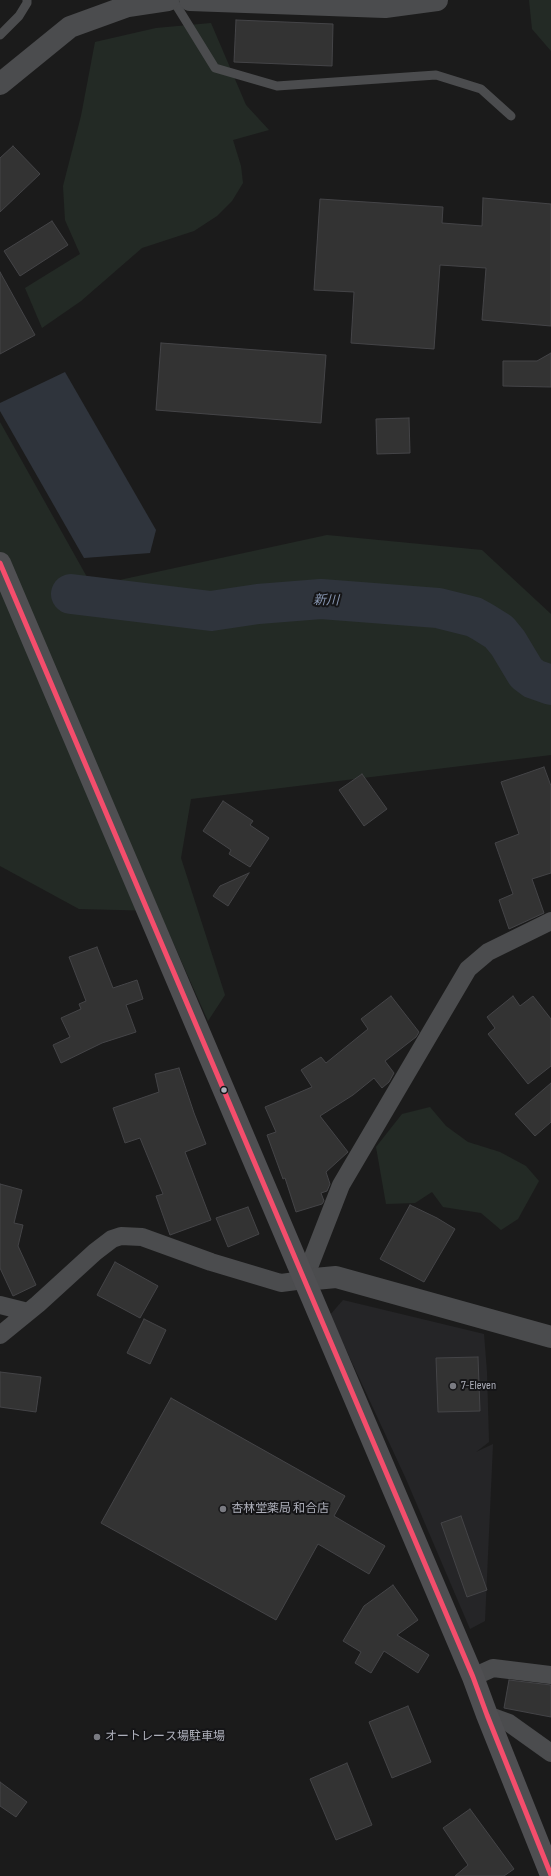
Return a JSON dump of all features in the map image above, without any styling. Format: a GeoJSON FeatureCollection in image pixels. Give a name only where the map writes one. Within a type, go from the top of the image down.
{"type":"FeatureCollection","features":[{"type":"Feature","properties":{"kind":"main road"},"geometry":{"type":"LineString","coordinates":[[0,563],[473,1677],[551,1875]]}},
{"type":"Feature","properties":{"kind":"street"},"geometry":{"type":"LineString","coordinates":[[0,84],[70,27],[128,6],[168,0]]}},
{"type":"Feature","properties":{"kind":"street"},"geometry":{"type":"LineString","coordinates":[[190,0],[385,7],[437,0]]}},
{"type":"Feature","properties":{"kind":"street"},"geometry":{"type":"LineString","coordinates":[[304,1280],[341,1185],[468,969],[488,952],[551,921]]}},
{"type":"Feature","properties":{"kind":"street"},"geometry":{"type":"LineString","coordinates":[[0,1335],[95,1252],[112,1239],[121,1236],[142,1238],[211,1262],[281,1283],[336,1277],[551,1337]]}},
{"type":"Feature","properties":{"kind":"street"},"geometry":{"type":"LineString","coordinates":[[0,1306],[28,1312]]}},
{"type":"Feature","properties":{"kind":"street"},"geometry":{"type":"LineString","coordinates":[[473,1677],[493,1668],[551,1675]]}},
{"type":"Feature","properties":{"kind":"street"},"geometry":{"type":"LineString","coordinates":[[487,1715],[509,1723],[551,1752]]}},
{"type":"Feature","properties":{"kind":"lane"},"geometry":{"type":"LineString","coordinates":[[0,35],[19,16],[27,2],[37,0]]}},
{"type":"Feature","properties":{"kind":"lane"},"geometry":{"type":"LineString","coordinates":[[174,0],[215,68],[277,86],[436,75],[481,89],[511,116]]}},
{"type":"Feature","properties":{"kind":"shaded area"},"geometry":{"type":"Polygon","coordinates":[[[529,0],[551,0],[551,51],[532,29],[529,0]]]}},
{"type":"Feature","properties":{"kind":"shaded area"},"geometry":{"type":"Polygon","coordinates":[[[211,23],[246,105],[269,130],[233,140],[241,166],[243,183],[232,201],[217,216],[194,231],[142,248],[81,301],[42,328],[25,288],[80,254],[65,220],[63,186],[81,116],[95,42],[156,28],[211,23]]]}},
{"type":"Feature","properties":{"kind":"shaded area"},"geometry":{"type":"Polygon","coordinates":[[[65,372],[156,530],[150,553],[84,558],[0,411],[0,403],[65,372]]]}},
{"type":"Feature","properties":{"kind":"shaded area"},"geometry":{"type":"Polygon","coordinates":[[[0,422],[92,586],[327,535],[482,550],[551,614],[551,755],[191,799],[181,858],[225,995],[208,1021],[159,911],[79,909],[0,866],[0,422]]]}},
{"type":"Feature","properties":{"kind":"shaded area"},"geometry":{"type":"Polygon","coordinates":[[[430,1107],[446,1126],[468,1142],[500,1152],[526,1166],[539,1181],[518,1219],[501,1230],[481,1213],[443,1207],[432,1192],[415,1203],[386,1204],[376,1147],[402,1114],[430,1107]]]}},
{"type":"Feature","properties":{"kind":"shaded area"},"geometry":{"type":"Polygon","coordinates":[[[343,1300],[484,1334],[487,1372],[489,1442],[476,1452],[493,1444],[485,1621],[470,1629],[406,1479],[330,1315],[343,1300]]]}},
{"type":"Feature","properties":{"kind":"building"},"geometry":{"type":"Polygon","coordinates":[[[236,20],[333,24],[332,66],[234,62],[236,20]]]}},
{"type":"Feature","properties":{"kind":"building"},"geometry":{"type":"Polygon","coordinates":[[[13,146],[40,174],[0,212],[0,158],[13,146]]]}},
{"type":"Feature","properties":{"kind":"building"},"geometry":{"type":"Polygon","coordinates":[[[483,198],[551,204],[551,326],[482,320],[486,268],[440,265],[434,349],[351,343],[354,292],[314,290],[320,199],[443,207],[442,223],[482,226],[483,198]]]}},
{"type":"Feature","properties":{"kind":"building"},"geometry":{"type":"Polygon","coordinates":[[[52,221],[68,245],[20,276],[4,251],[52,221]]]}},
{"type":"Feature","properties":{"kind":"building"},"geometry":{"type":"Polygon","coordinates":[[[0,272],[35,335],[0,354],[0,272]]]}},
{"type":"Feature","properties":{"kind":"building"},"geometry":{"type":"Polygon","coordinates":[[[161,343],[326,355],[321,423],[156,410],[161,343]]]}},
{"type":"Feature","properties":{"kind":"building"},"geometry":{"type":"Polygon","coordinates":[[[551,353],[551,387],[503,386],[503,361],[537,361],[551,353]]]}},
{"type":"Feature","properties":{"kind":"building"},"geometry":{"type":"Polygon","coordinates":[[[409,418],[410,453],[377,454],[376,419],[409,418]]]}},
{"type":"Feature","properties":{"kind":"building"},"geometry":{"type":"Polygon","coordinates":[[[544,767],[551,786],[551,873],[532,879],[544,913],[509,929],[499,900],[513,894],[495,843],[519,834],[501,782],[544,767]]]}},
{"type":"Feature","properties":{"kind":"building"},"geometry":{"type":"Polygon","coordinates":[[[362,774],[387,809],[364,826],[339,790],[362,774]]]}},
{"type":"Feature","properties":{"kind":"building"},"geometry":{"type":"Polygon","coordinates":[[[223,801],[253,821],[250,825],[269,838],[250,867],[229,854],[231,850],[203,831],[223,801]]]}},
{"type":"Feature","properties":{"kind":"building"},"geometry":{"type":"Polygon","coordinates":[[[249,873],[228,906],[213,896],[220,886],[249,873]]]}},
{"type":"Feature","properties":{"kind":"building"},"geometry":{"type":"Polygon","coordinates":[[[97,947],[113,988],[137,980],[143,999],[126,1005],[136,1032],[102,1043],[61,1063],[53,1045],[70,1037],[61,1018],[81,1009],[79,1004],[86,1001],[69,957],[97,947]]]}},
{"type":"Feature","properties":{"kind":"building"},"geometry":{"type":"Polygon","coordinates":[[[391,996],[419,1032],[416,1037],[385,1061],[394,1073],[389,1082],[382,1088],[374,1078],[353,1095],[320,1116],[348,1152],[326,1172],[330,1184],[327,1191],[321,1193],[324,1201],[322,1204],[296,1212],[285,1178],[283,1179],[267,1135],[276,1132],[265,1107],[312,1087],[301,1070],[321,1057],[326,1063],[368,1029],[361,1019],[391,996]]]}},
{"type":"Feature","properties":{"kind":"building"},"geometry":{"type":"Polygon","coordinates":[[[513,996],[520,1006],[533,996],[551,1019],[551,1066],[528,1084],[488,1034],[495,1028],[487,1017],[513,996]]]}},
{"type":"Feature","properties":{"kind":"building"},"geometry":{"type":"Polygon","coordinates":[[[179,1068],[206,1144],[185,1152],[211,1220],[170,1235],[156,1196],[163,1194],[140,1138],[125,1143],[113,1108],[159,1092],[155,1074],[179,1068]]]}},
{"type":"Feature","properties":{"kind":"building"},"geometry":{"type":"Polygon","coordinates":[[[551,1083],[551,1122],[535,1136],[515,1114],[551,1083]]]}},
{"type":"Feature","properties":{"kind":"building"},"geometry":{"type":"Polygon","coordinates":[[[0,1184],[22,1190],[14,1223],[23,1225],[18,1246],[36,1285],[13,1296],[0,1268],[0,1184]]]}},
{"type":"Feature","properties":{"kind":"building"},"geometry":{"type":"Polygon","coordinates":[[[410,1205],[437,1218],[455,1229],[424,1282],[380,1259],[410,1205]]]}},
{"type":"Feature","properties":{"kind":"building"},"geometry":{"type":"Polygon","coordinates":[[[248,1207],[259,1234],[228,1247],[216,1218],[248,1207]]]}},
{"type":"Feature","properties":{"kind":"building"},"geometry":{"type":"Polygon","coordinates":[[[115,1262],[158,1286],[140,1318],[97,1295],[115,1262]]]}},
{"type":"Feature","properties":{"kind":"building"},"geometry":{"type":"Polygon","coordinates":[[[144,1319],[166,1330],[150,1364],[127,1353],[144,1319]]]}},
{"type":"Feature","properties":{"kind":"building"},"geometry":{"type":"Polygon","coordinates":[[[478,1357],[480,1411],[438,1412],[436,1358],[478,1357]]]}},
{"type":"Feature","properties":{"kind":"building"},"geometry":{"type":"Polygon","coordinates":[[[0,1372],[41,1377],[36,1412],[0,1407],[0,1372]]]}},
{"type":"Feature","properties":{"kind":"building","name":"杏林堂薬局 和合店"},"geometry":{"type":"Polygon","coordinates":[[[171,1398],[345,1496],[334,1516],[385,1546],[369,1574],[318,1544],[276,1620],[101,1523],[171,1398]]]}},
{"type":"Feature","properties":{"kind":"building"},"geometry":{"type":"Polygon","coordinates":[[[461,1516],[487,1590],[467,1597],[441,1523],[461,1516]]]}},
{"type":"Feature","properties":{"kind":"building"},"geometry":{"type":"Polygon","coordinates":[[[393,1585],[418,1620],[397,1635],[429,1655],[418,1673],[384,1651],[371,1673],[355,1663],[361,1652],[343,1641],[364,1606],[393,1585]]]}},
{"type":"Feature","properties":{"kind":"building"},"geometry":{"type":"Polygon","coordinates":[[[509,1680],[551,1685],[551,1717],[504,1708],[509,1680]]]}},
{"type":"Feature","properties":{"kind":"building"},"geometry":{"type":"Polygon","coordinates":[[[408,1706],[431,1762],[392,1778],[369,1722],[408,1706]]]}},
{"type":"Feature","properties":{"kind":"building"},"geometry":{"type":"Polygon","coordinates":[[[347,1763],[372,1825],[336,1840],[310,1779],[347,1763]]]}},
{"type":"Feature","properties":{"kind":"building"},"geometry":{"type":"Polygon","coordinates":[[[0,1782],[27,1802],[16,1817],[0,1806],[0,1782]]]}},
{"type":"Feature","properties":{"kind":"building"},"geometry":{"type":"Polygon","coordinates":[[[470,1809],[514,1869],[504,1876],[455,1876],[468,1865],[443,1828],[470,1809]]]}},
{"type":"Feature","properties":{"kind":"waterway","name":"新川"},"geometry":{"type":"LineString","coordinates":[[71,594],[211,611],[258,604],[321,599],[438,608],[474,617],[499,632],[508,643],[526,673],[534,679],[551,685]]}},
{"type":"Feature","properties":{"kind":"transit line"},"geometry":{"type":"LineString","coordinates":[[0,563],[473,1677],[551,1875]]}},
{"type":"Feature","properties":{"kind":"place","name":"7-Eleven"},"geometry":{"type":"Point","coordinates":[453,1386]}},
{"type":"Feature","properties":{"kind":"place","name":"杏林堂薬局 和合店"},"geometry":{"type":"Point","coordinates":[223,1509]}},
{"type":"Feature","properties":{"kind":"place","name":"オートレース場駐車場"},"geometry":{"type":"Point","coordinates":[97,1737]}}]}
